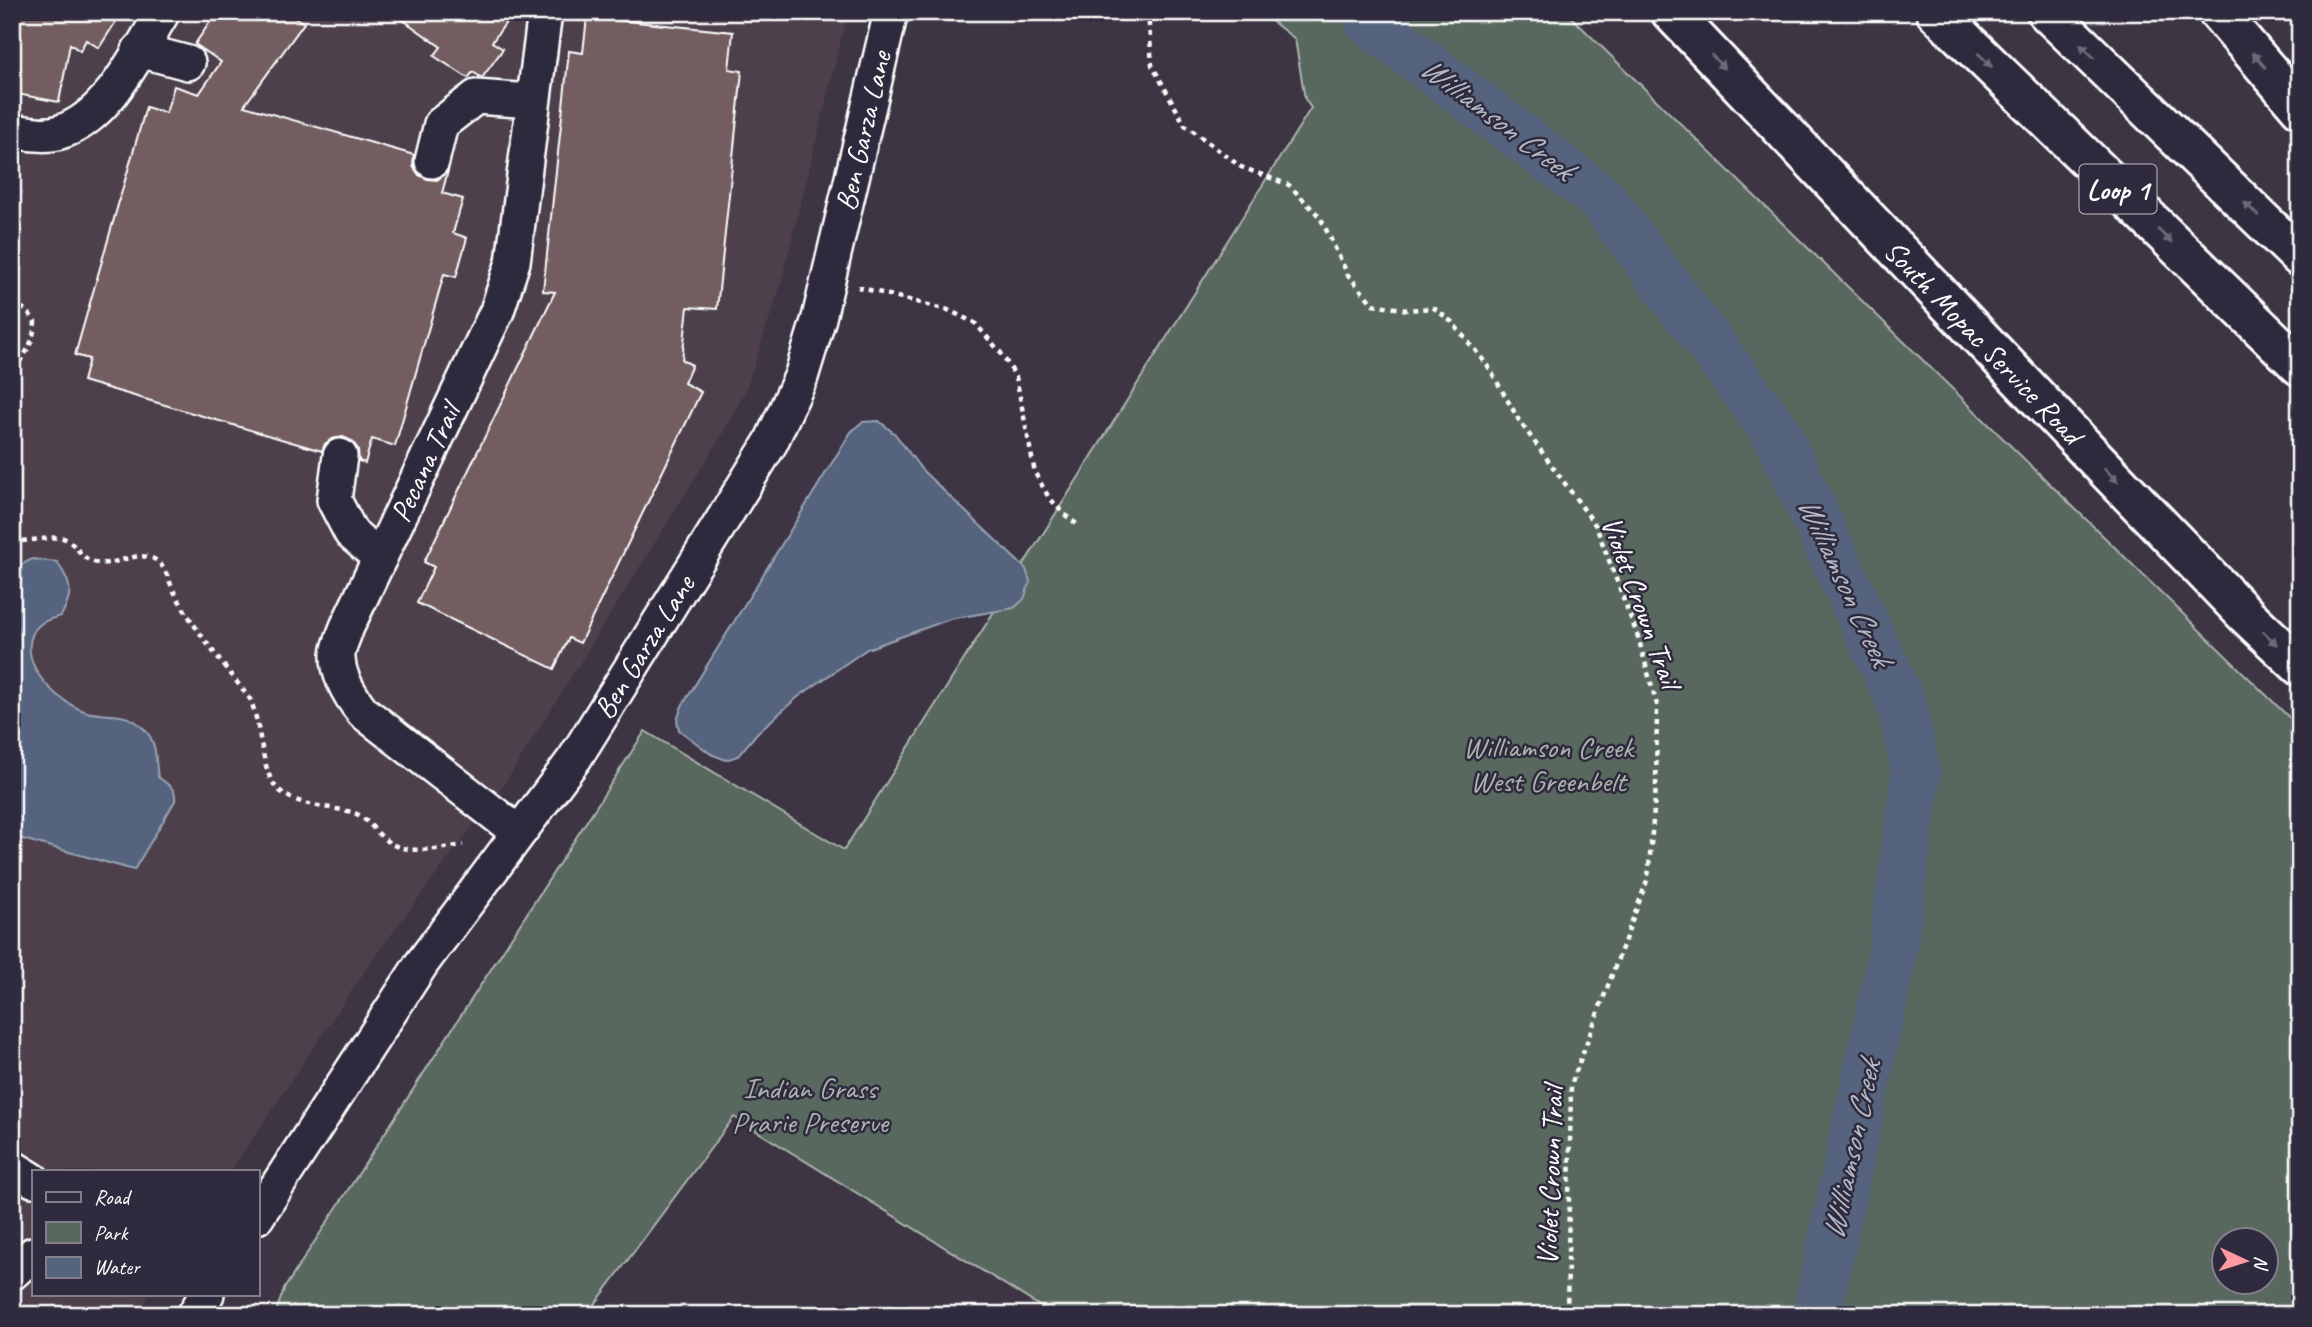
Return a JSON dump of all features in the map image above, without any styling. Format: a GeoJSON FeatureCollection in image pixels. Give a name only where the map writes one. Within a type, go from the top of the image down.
{"type":"FeatureCollection","features":[{"type":"Feature","properties":{"kind":"main road","name":"South Mopac Service Road"},"geometry":{"type":"LineString","coordinates":[[1671,12],[2089,452],[2246,615],[2300,666]]}},
{"type":"Feature","properties":{"kind":"main road","name":"Loop 1"},"geometry":{"type":"LineString","coordinates":[[1936,12],[2300,366]]}},
{"type":"Feature","properties":{"kind":"main road","name":"Loop 1"},"geometry":{"type":"LineString","coordinates":[[2047,12],[2300,257]]}},
{"type":"Feature","properties":{"kind":"main road"},"geometry":{"type":"LineString","coordinates":[[2218,12],[2300,108]]}},
{"type":"Feature","properties":{"kind":"street"},"geometry":{"type":"LineString","coordinates":[[12,131],[36,135],[59,133],[79,124],[96,111],[111,94],[163,12]]}},
{"type":"Feature","properties":{"kind":"street","name":"Pecana Trail"},"geometry":{"type":"LineString","coordinates":[[519,833],[363,712],[351,696],[342,675],[338,655],[347,627],[507,286],[513,262],[545,12]]}},
{"type":"Feature","properties":{"kind":"street","name":"Ben Garza Lane"},"geometry":{"type":"LineString","coordinates":[[259,1214],[422,963],[575,758],[771,442],[796,388],[819,318],[891,12]]}},
{"type":"Feature","properties":{"kind":"street"},"geometry":{"type":"LineString","coordinates":[[139,50],[188,63]]}},
{"type":"Feature","properties":{"kind":"street"},"geometry":{"type":"LineString","coordinates":[[432,160],[441,124],[476,97],[533,101]]}},
{"type":"Feature","properties":{"kind":"street"},"geometry":{"type":"LineString","coordinates":[[340,456],[334,500],[351,533],[380,558]]}},
{"type":"Feature","properties":{"kind":"street"},"geometry":{"type":"LineString","coordinates":[[12,1167],[32,1179]]}},
{"type":"Feature","properties":{"kind":"street"},"geometry":{"type":"LineString","coordinates":[[12,1273],[32,1255]]}},
{"type":"Feature","properties":{"kind":"street"},"geometry":{"type":"LineString","coordinates":[[194,1315],[206,1296]]}},
{"type":"Feature","properties":{"kind":"path","name":"Violet Crown Trail"},"geometry":{"type":"LineString","coordinates":[[1148,12],[1152,65],[1185,125],[1241,167],[1289,185],[1320,217],[1348,275],[1373,304],[1407,310],[1434,308],[1452,321],[1488,366],[1520,422],[1596,526],[1638,636],[1657,705],[1656,787],[1648,877],[1570,1085],[1566,1315]]}},
{"type":"Feature","properties":{"kind":"path"},"geometry":{"type":"LineString","coordinates":[[858,287],[948,310],[975,323],[1001,353],[1016,377],[1035,473],[1048,496],[1079,526]]}},
{"type":"Feature","properties":{"kind":"path"},"geometry":{"type":"LineString","coordinates":[[12,302],[27,311],[35,321],[35,335],[29,351],[12,371]]}},
{"type":"Feature","properties":{"kind":"path"},"geometry":{"type":"LineString","coordinates":[[12,542],[60,537],[74,542],[84,556],[94,562],[143,556],[155,559],[162,564],[185,610],[257,712],[268,773],[276,787],[290,797],[311,805],[361,817],[388,843],[399,848],[463,845]]}},
{"type":"Feature","properties":{"kind":"shaded area"},"geometry":{"type":"Polygon","coordinates":[[[12,12],[848,12],[780,287],[746,390],[722,435],[504,785],[373,959],[232,1170],[32,1170],[32,1296],[149,1296],[137,1315],[12,1315],[12,12]]]}},
{"type":"Feature","properties":{"kind":"green space","name":"Williamson Creek West Greenbelt"},"geometry":{"type":"Polygon","coordinates":[[[1260,12],[1566,12],[2300,728],[2300,1315],[1054,1315],[734,1117],[587,1315],[275,1315],[284,1289],[645,731],[844,850],[1311,108],[1305,99],[1295,39],[1260,12]]]}},
{"type":"Feature","properties":{"kind":"water"},"geometry":{"type":"Polygon","coordinates":[[[879,421],[895,434],[922,470],[1026,569],[1030,582],[1024,599],[1014,608],[950,619],[867,649],[798,697],[757,733],[738,756],[726,760],[711,754],[679,730],[677,720],[682,706],[851,432],[862,422],[879,421]]]}},
{"type":"Feature","properties":{"kind":"water"},"geometry":{"type":"Polygon","coordinates":[[[32,559],[57,562],[70,588],[61,616],[49,619],[34,631],[30,644],[35,669],[53,691],[76,707],[87,712],[125,717],[139,724],[153,742],[158,777],[171,787],[174,793],[175,801],[134,870],[12,836],[12,573],[15,568],[32,559]]]}},
{"type":"Feature","properties":{"kind":"building"},"geometry":{"type":"Polygon","coordinates":[[[12,12],[122,12],[99,48],[86,40],[80,51],[70,44],[59,102],[12,93],[12,12]]]}},
{"type":"Feature","properties":{"kind":"building"},"geometry":{"type":"Polygon","coordinates":[[[217,12],[285,12],[304,23],[244,106],[414,155],[413,166],[419,175],[437,180],[448,171],[442,193],[463,199],[453,233],[467,238],[456,277],[444,274],[395,446],[372,439],[365,463],[359,461],[358,449],[352,441],[343,437],[332,439],[325,444],[322,451],[83,381],[89,359],[75,355],[146,107],[166,113],[174,86],[199,94],[221,62],[195,44],[217,12]]]}},
{"type":"Feature","properties":{"kind":"building"},"geometry":{"type":"Polygon","coordinates":[[[392,12],[494,12],[507,21],[492,42],[503,49],[482,78],[473,72],[468,78],[434,56],[441,47],[392,12]]]}},
{"type":"Feature","properties":{"kind":"building"},"geometry":{"type":"Polygon","coordinates":[[[587,17],[733,32],[729,69],[742,71],[717,309],[688,307],[682,360],[692,365],[684,383],[701,392],[580,643],[569,638],[554,669],[417,603],[434,567],[424,562],[555,292],[543,291],[569,51],[583,53],[587,17]]]}},
{"type":"Feature","properties":{"kind":"waterway","name":"Williamson Creek"},"geometry":{"type":"LineString","coordinates":[[1368,12],[1370,22],[1601,198],[1776,432],[1901,702],[1916,771],[1892,955],[1817,1315]]}},
{"type":"Feature","properties":{"kind":"park label","name":"Indian Grass Prarie Preserve"},"geometry":{"type":"Point","coordinates":[810,1105]}}]}
